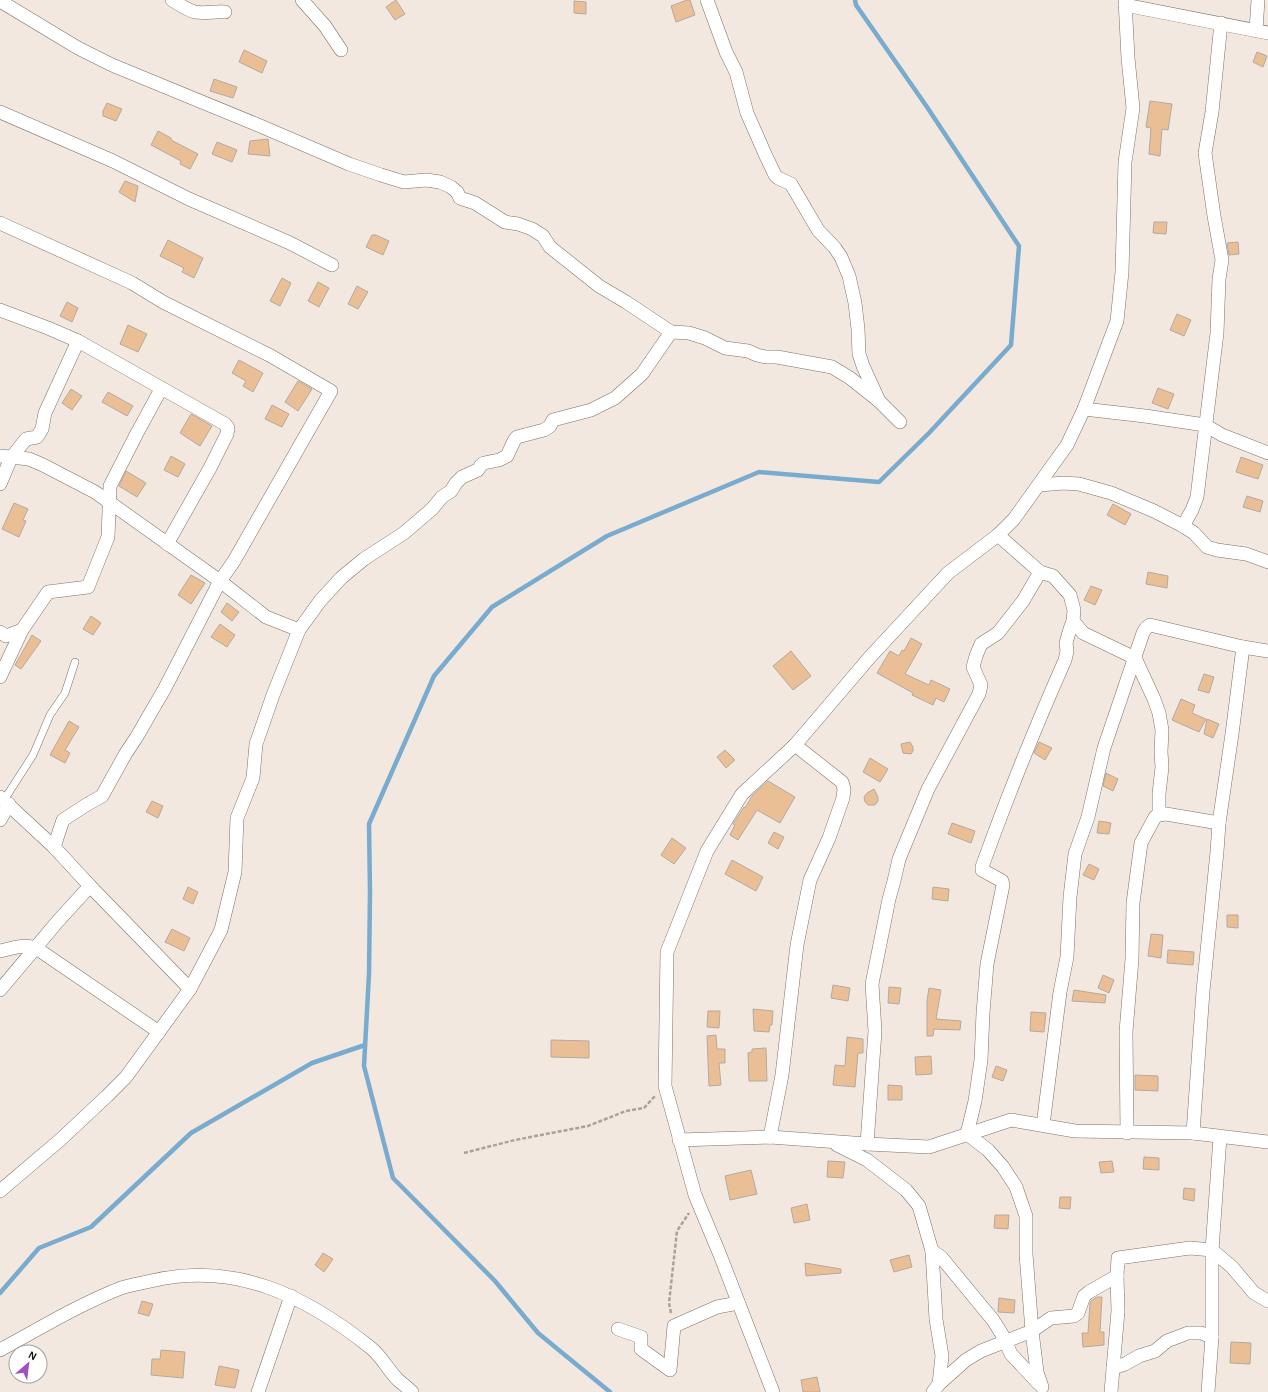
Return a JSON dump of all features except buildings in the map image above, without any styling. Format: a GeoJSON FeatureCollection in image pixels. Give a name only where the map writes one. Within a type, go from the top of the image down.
{"type":"FeatureCollection","features":[{"type":"Feature","properties":{"kind":"street"},"geometry":{"type":"LineString","coordinates":[[172,0],[190,10],[197,12],[225,12]]}},
{"type":"Feature","properties":{"kind":"street"},"geometry":{"type":"LineString","coordinates":[[302,0],[324,26],[341,50]]}},
{"type":"Feature","properties":{"kind":"street"},"geometry":{"type":"LineString","coordinates":[[707,0],[724,46],[736,72],[747,113],[775,175],[778,178],[792,184],[818,230],[835,248],[841,257],[849,276],[855,303],[859,354],[879,401]]}},
{"type":"Feature","properties":{"kind":"street"},"geometry":{"type":"LineString","coordinates":[[772,1392],[720,1255],[697,1200],[665,1086],[667,952],[707,851],[728,814],[742,794],[794,745],[870,657],[948,574],[998,535],[1014,519],[1068,445],[1084,409],[1117,321],[1121,279],[1125,162],[1134,108],[1128,58],[1125,3],[1262,32],[1258,0]]}},
{"type":"Feature","properties":{"kind":"street"},"geometry":{"type":"LineString","coordinates":[[1,6],[112,65],[258,124],[349,164],[404,182],[426,180],[440,182],[457,192],[460,198],[475,203],[505,222],[518,224],[532,229],[543,236],[550,246],[599,286],[671,332],[689,333],[705,338],[725,348],[748,351],[766,357],[777,357],[832,367],[850,378],[879,401],[900,422]]}},
{"type":"Feature","properties":{"kind":"street"},"geometry":{"type":"LineString","coordinates":[[1183,526],[1197,497],[1217,333],[1219,279],[1222,260],[1205,153],[1212,112],[1221,23]]}},
{"type":"Feature","properties":{"kind":"street"},"geometry":{"type":"LineString","coordinates":[[0,112],[113,161],[189,199],[290,243],[332,265]]}},
{"type":"Feature","properties":{"kind":"street"},"geometry":{"type":"LineString","coordinates":[[0,223],[132,283],[163,302],[271,356],[331,391],[234,561],[220,582],[164,688],[126,753],[110,785],[102,796],[63,820],[54,847]]}},
{"type":"Feature","properties":{"kind":"street"},"geometry":{"type":"LineString","coordinates":[[0,310],[78,341],[225,424],[228,428],[227,434],[210,468],[167,544]]}},
{"type":"Feature","properties":{"kind":"street"},"geometry":{"type":"LineString","coordinates":[[0,1191],[60,1140],[126,1077],[190,989],[221,930],[235,872],[237,818],[253,778],[256,744],[273,695],[299,630],[320,601],[341,578],[364,559],[404,533],[432,509],[442,497],[451,491],[462,477],[478,470],[481,465],[507,456],[517,437],[544,430],[550,426],[554,420],[591,410],[615,398],[642,374],[671,332]]}},
{"type":"Feature","properties":{"kind":"street"},"geometry":{"type":"LineString","coordinates":[[0,484],[6,457],[26,439],[37,437],[42,429],[45,413],[78,341]]}},
{"type":"Feature","properties":{"kind":"street"},"geometry":{"type":"LineString","coordinates":[[0,677],[22,630],[48,592],[88,587],[108,537],[110,486],[161,389]]}},
{"type":"Feature","properties":{"kind":"street"},"geometry":{"type":"LineString","coordinates":[[1084,409],[1205,425],[1222,435],[1268,453]]}},
{"type":"Feature","properties":{"kind":"street"},"geometry":{"type":"LineString","coordinates":[[6,457],[29,459],[95,492],[266,617],[299,630]]}},
{"type":"Feature","properties":{"kind":"street"},"geometry":{"type":"LineString","coordinates":[[1040,485],[1063,483],[1079,484],[1111,493],[1154,511],[1183,526],[1194,533],[1207,547],[1246,554],[1268,562]]}},
{"type":"Feature","properties":{"kind":"street"},"geometry":{"type":"LineString","coordinates":[[967,1134],[975,1101],[981,1060],[987,964],[1002,885],[1002,881],[985,873],[982,870],[982,867],[1001,812],[1040,716],[1065,660],[1067,651],[1066,643],[1073,621],[1074,610],[1070,595],[1053,576],[1040,572],[998,535]]}},
{"type":"Feature","properties":{"kind":"street"},"geometry":{"type":"LineString","coordinates":[[867,1144],[875,1031],[872,984],[889,899],[899,859],[928,789],[979,694],[981,685],[973,667],[981,644],[998,634],[1023,601],[1040,572]]}},
{"type":"Feature","properties":{"kind":"street"},"geometry":{"type":"LineString","coordinates":[[1073,621],[1083,633],[1135,658],[1154,699],[1159,712],[1162,730],[1162,767],[1158,815]]}},
{"type":"Feature","properties":{"kind":"street"},"geometry":{"type":"LineString","coordinates":[[1043,1125],[1060,992],[1067,957],[1070,896],[1075,854],[1088,817],[1104,748],[1143,633],[1150,625],[1185,632],[1243,647],[1268,651]]}},
{"type":"Feature","properties":{"kind":"street"},"geometry":{"type":"LineString","coordinates":[[0,632],[6,636],[22,630]]}},
{"type":"Feature","properties":{"kind":"street"},"geometry":{"type":"LineString","coordinates":[[1193,1133],[1203,991],[1217,852],[1218,823],[1232,734],[1243,647]]}},
{"type":"Feature","properties":{"kind":"street"},"geometry":{"type":"LineString","coordinates":[[770,1137],[782,1075],[797,945],[810,880],[829,838],[843,798],[844,789],[842,782],[794,745]]}},
{"type":"Feature","properties":{"kind":"street"},"geometry":{"type":"LineString","coordinates":[[4,800],[54,847],[190,989]]}},
{"type":"Feature","properties":{"kind":"street"},"geometry":{"type":"LineString","coordinates":[[0,820],[4,800]]}},
{"type":"Feature","properties":{"kind":"street"},"geometry":{"type":"LineString","coordinates":[[1127,1133],[1126,1032],[1132,959],[1133,903],[1141,843],[1155,817],[1158,815],[1166,814],[1218,823]]}},
{"type":"Feature","properties":{"kind":"street"},"geometry":{"type":"LineString","coordinates":[[0,990],[58,921],[90,886]]}},
{"type":"Feature","properties":{"kind":"street"},"geometry":{"type":"LineString","coordinates":[[0,951],[28,945],[36,948],[159,1032]]}},
{"type":"Feature","properties":{"kind":"street"},"geometry":{"type":"LineString","coordinates":[[679,1140],[770,1137],[929,1147],[1011,1120],[1075,1131],[1193,1133],[1268,1142]]}},
{"type":"Feature","properties":{"kind":"street"},"geometry":{"type":"LineString","coordinates":[[967,1134],[988,1150],[1003,1167],[1016,1187],[1026,1216],[1026,1254],[1032,1331],[1037,1372],[1044,1389]]}},
{"type":"Feature","properties":{"kind":"street"},"geometry":{"type":"LineString","coordinates":[[1208,1392],[1212,1337],[1212,1250],[1220,1137]]}},
{"type":"Feature","properties":{"kind":"street"},"geometry":{"type":"LineString","coordinates":[[831,1142],[867,1160],[906,1190],[919,1206],[932,1250],[936,1319],[942,1356],[936,1388]]}},
{"type":"Feature","properties":{"kind":"street"},"geometry":{"type":"LineString","coordinates":[[1111,1392],[1118,1311],[1118,1258],[1190,1248],[1212,1250],[1232,1267],[1254,1293],[1268,1301]]}},
{"type":"Feature","properties":{"kind":"street"},"geometry":{"type":"LineString","coordinates":[[932,1250],[940,1257],[986,1311],[993,1320],[1012,1354],[1044,1389]]}},
{"type":"Feature","properties":{"kind":"street"},"geometry":{"type":"LineString","coordinates":[[0,1350],[122,1288],[158,1279],[184,1275],[207,1274],[227,1276],[255,1283],[291,1296],[312,1307],[362,1341],[382,1359],[398,1380],[412,1392]]}},
{"type":"Feature","properties":{"kind":"street"},"geometry":{"type":"LineString","coordinates":[[936,1388],[966,1360],[981,1351],[1032,1331],[1051,1318],[1074,1316],[1078,1313],[1084,1296],[1117,1276]]}},
{"type":"Feature","properties":{"kind":"street"},"geometry":{"type":"LineString","coordinates":[[258,1392],[291,1296]]}},
{"type":"Feature","properties":{"kind":"street"},"geometry":{"type":"LineString","coordinates":[[618,1329],[641,1337],[641,1349],[670,1370],[674,1326],[717,1307],[738,1304]]}},
{"type":"Feature","properties":{"kind":"street"},"geometry":{"type":"LineString","coordinates":[[1113,1368],[1155,1350],[1166,1341],[1188,1333],[1201,1333],[1212,1337]]}},
{"type":"Feature","properties":{"kind":"lane"},"geometry":{"type":"LineString","coordinates":[[4,800],[33,755],[50,715],[65,693],[75,662]]}},
{"type":"Feature","properties":{"kind":"path"},"geometry":{"type":"LineString","coordinates":[[464,1153],[515,1140],[588,1126],[626,1111],[644,1108],[665,1086]]}},
{"type":"Feature","properties":{"kind":"path"},"geometry":{"type":"LineString","coordinates":[[674,1326],[669,1303],[676,1231],[697,1200]]}},
{"type":"Feature","properties":{"kind":"waterway"},"geometry":{"type":"LineString","coordinates":[[610,1392],[538,1333],[495,1281],[393,1178],[364,1066],[369,974],[369,824],[434,676],[492,607],[607,536],[759,472],[879,482],[929,433],[1011,345],[1019,246],[927,107],[856,5],[855,0]]}},
{"type":"Feature","properties":{"kind":"waterway"},"geometry":{"type":"LineString","coordinates":[[0,1293],[39,1248],[91,1227],[191,1133],[312,1063],[365,1045]]}}]}
